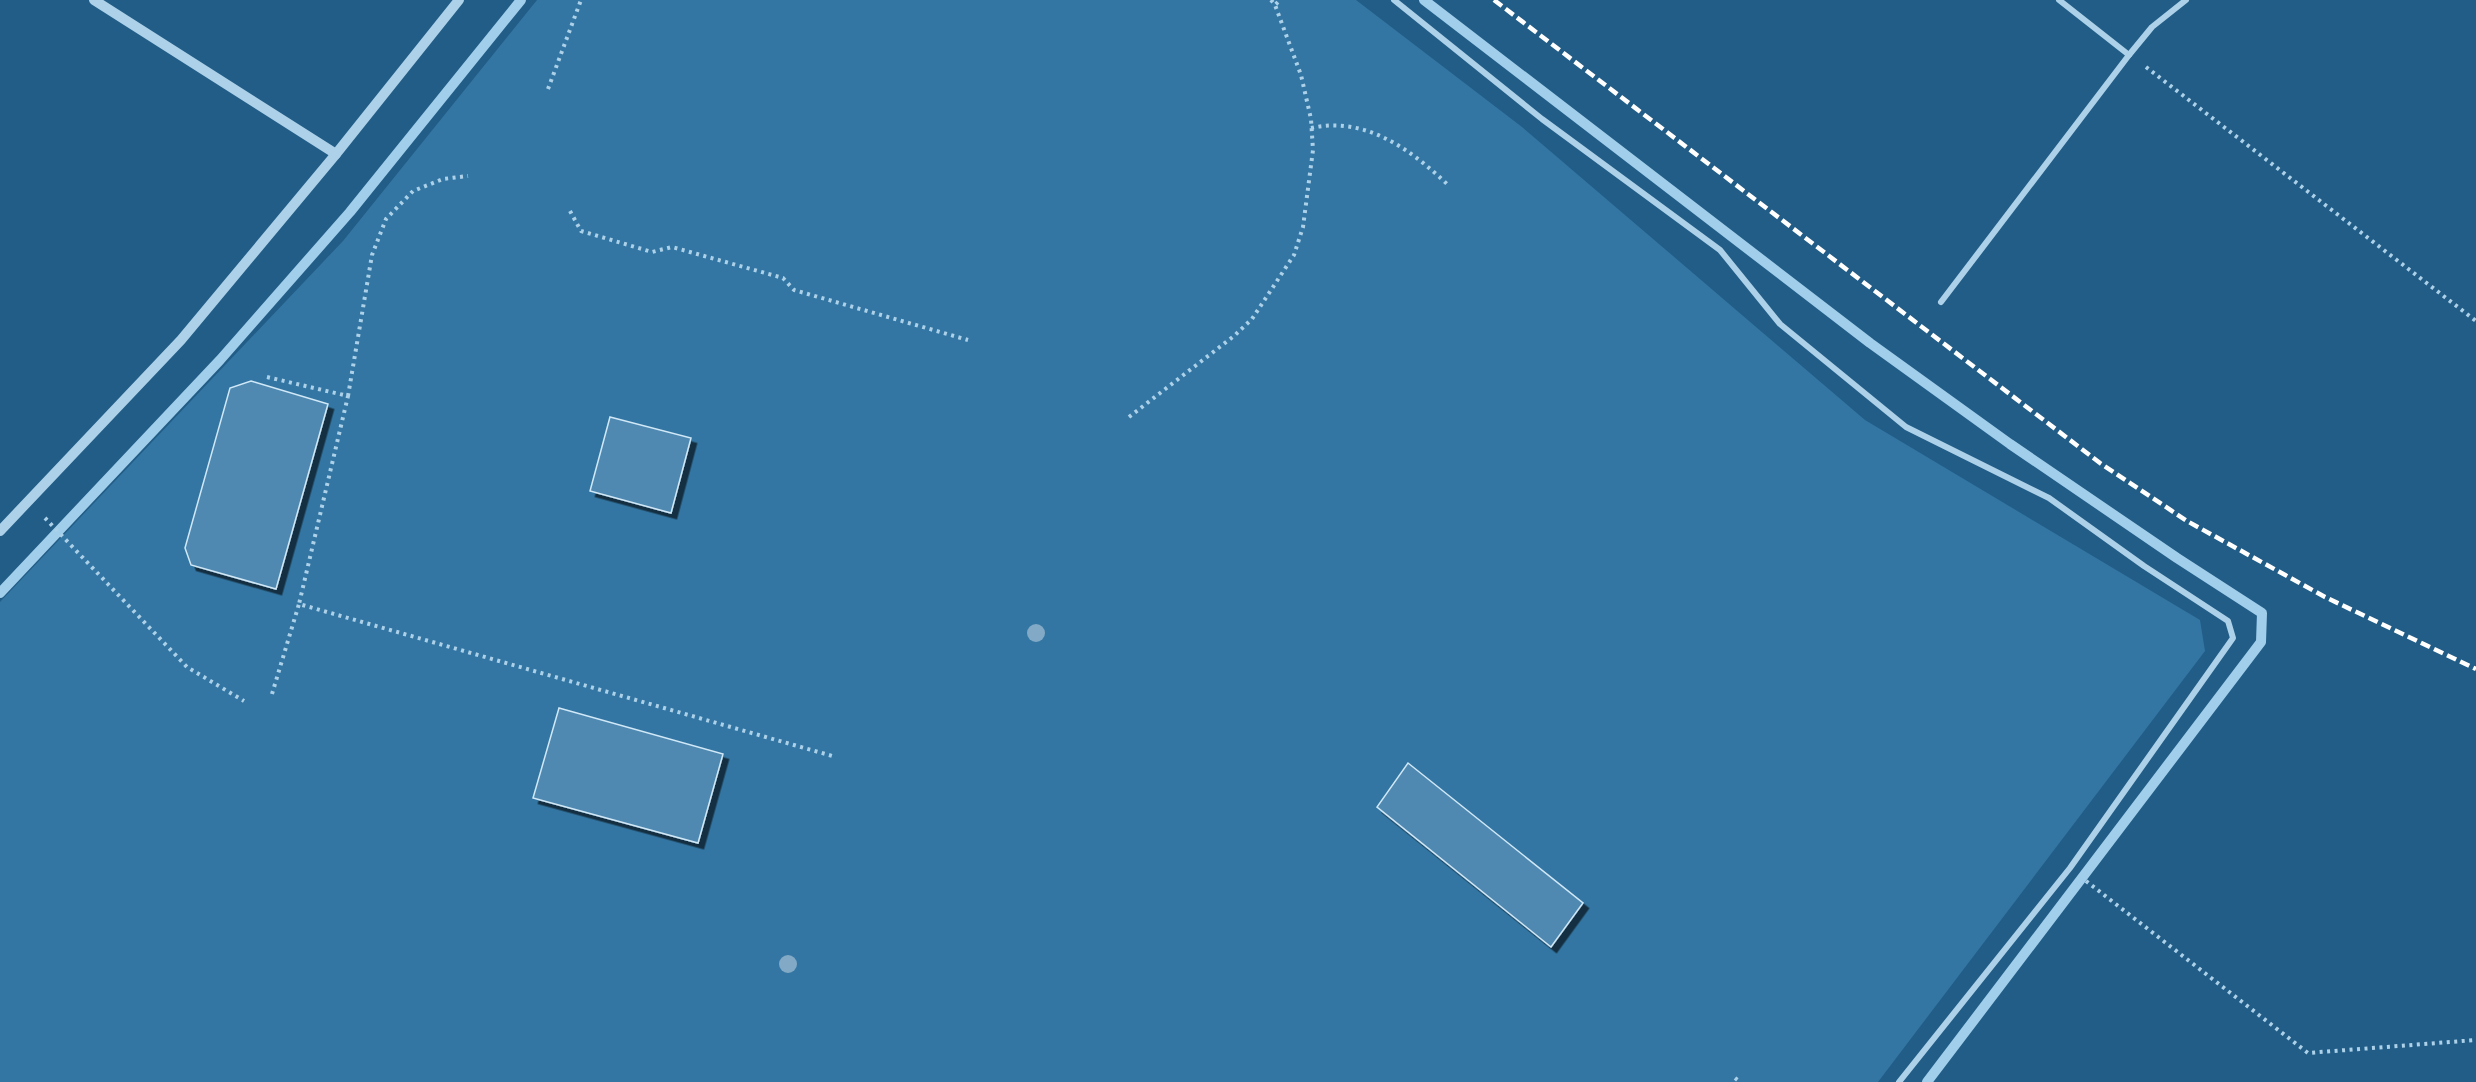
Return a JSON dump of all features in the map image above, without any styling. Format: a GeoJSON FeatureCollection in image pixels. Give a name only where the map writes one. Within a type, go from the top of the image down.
{"type":"FeatureCollection","features":[{"type":"Feature","properties":{"kind":"street"},"geometry":{"type":"LineString","coordinates":[[94,0],[336,154]]}},
{"type":"Feature","properties":{"kind":"street"},"geometry":{"type":"LineString","coordinates":[[0,531],[181,340],[336,154],[459,0]]}},
{"type":"Feature","properties":{"kind":"street"},"geometry":{"type":"LineString","coordinates":[[1394,0],[1542,119],[1720,250],[1780,324],[1906,427],[2049,498],[2144,566],[2228,621],[2233,638],[2070,868],[1899,1082]]}},
{"type":"Feature","properties":{"kind":"street"},"geometry":{"type":"LineString","coordinates":[[2059,0],[2129,55]]}},
{"type":"Feature","properties":{"kind":"street"},"geometry":{"type":"LineString","coordinates":[[1941,302],[2129,55],[2152,27],[2186,0]]}},
{"type":"Feature","properties":{"kind":"path"},"geometry":{"type":"LineString","coordinates":[[548,89],[581,0]]}},
{"type":"Feature","properties":{"kind":"path"},"geometry":{"type":"LineString","coordinates":[[1129,417],[1215,351],[1252,319],[1294,255],[1303,227],[1312,150],[1311,128],[1301,75],[1275,5],[1271,0]]}},
{"type":"Feature","properties":{"kind":"path"},"geometry":{"type":"LineString","coordinates":[[1275,5],[1280,0]]}},
{"type":"Feature","properties":{"kind":"path"},"geometry":{"type":"LineString","coordinates":[[2129,55],[2476,321]]}},
{"type":"Feature","properties":{"kind":"path"},"geometry":{"type":"LineString","coordinates":[[1311,128],[1326,124],[1378,133],[1420,159],[1447,184]]}},
{"type":"Feature","properties":{"kind":"path"},"geometry":{"type":"LineString","coordinates":[[272,694],[299,604],[348,396],[372,255],[386,219],[413,191],[444,179],[468,176]]}},
{"type":"Feature","properties":{"kind":"path"},"geometry":{"type":"LineString","coordinates":[[570,211],[581,231],[652,252],[672,247],[783,278],[794,290],[968,340]]}},
{"type":"Feature","properties":{"kind":"path"},"geometry":{"type":"LineString","coordinates":[[267,376],[348,396]]}},
{"type":"Feature","properties":{"kind":"path"},"geometry":{"type":"LineString","coordinates":[[29,501],[187,667],[244,700]]}},
{"type":"Feature","properties":{"kind":"path"},"geometry":{"type":"LineString","coordinates":[[299,604],[836,757]]}},
{"type":"Feature","properties":{"kind":"path"},"geometry":{"type":"LineString","coordinates":[[2070,868],[2308,1053],[2476,1040]]}},
{"type":"Feature","properties":{"kind":"path"},"geometry":{"type":"LineString","coordinates":[[1735,1078],[1740,1082]]}},
{"type":"Feature","properties":{"kind":"shaded area"},"geometry":{"type":"Polygon","coordinates":[[[537,0],[1356,0],[1522,127],[1865,420],[2200,620],[2205,651],[1878,1082],[0,1082],[0,602],[343,241],[537,0]]]}},
{"type":"Feature","properties":{"kind":"building"},"geometry":{"type":"Polygon","coordinates":[[[251,381],[328,404],[276,589],[191,565],[185,548],[230,388],[251,381]]]}},
{"type":"Feature","properties":{"kind":"building"},"geometry":{"type":"Polygon","coordinates":[[[610,417],[691,438],[671,513],[590,491],[610,417]]]}},
{"type":"Feature","properties":{"kind":"building"},"geometry":{"type":"Polygon","coordinates":[[[559,708],[723,754],[698,843],[533,798],[559,708]]]}},
{"type":"Feature","properties":{"kind":"building"},"geometry":{"type":"Polygon","coordinates":[[[1408,763],[1583,903],[1551,947],[1377,807],[1408,763]]]}},
{"type":"Feature","properties":{"kind":"waterway"},"geometry":{"type":"LineString","coordinates":[[0,593],[220,360],[350,212],[521,0]]}},
{"type":"Feature","properties":{"kind":"waterway"},"geometry":{"type":"LineString","coordinates":[[1424,0],[1870,343],[2010,444],[2262,613],[2261,642],[1927,1082]]}},
{"type":"Feature","properties":{"kind":"railway"},"geometry":{"type":"LineString","coordinates":[[1494,0],[2100,463],[2187,521],[2325,597],[2476,669]]}}]}
